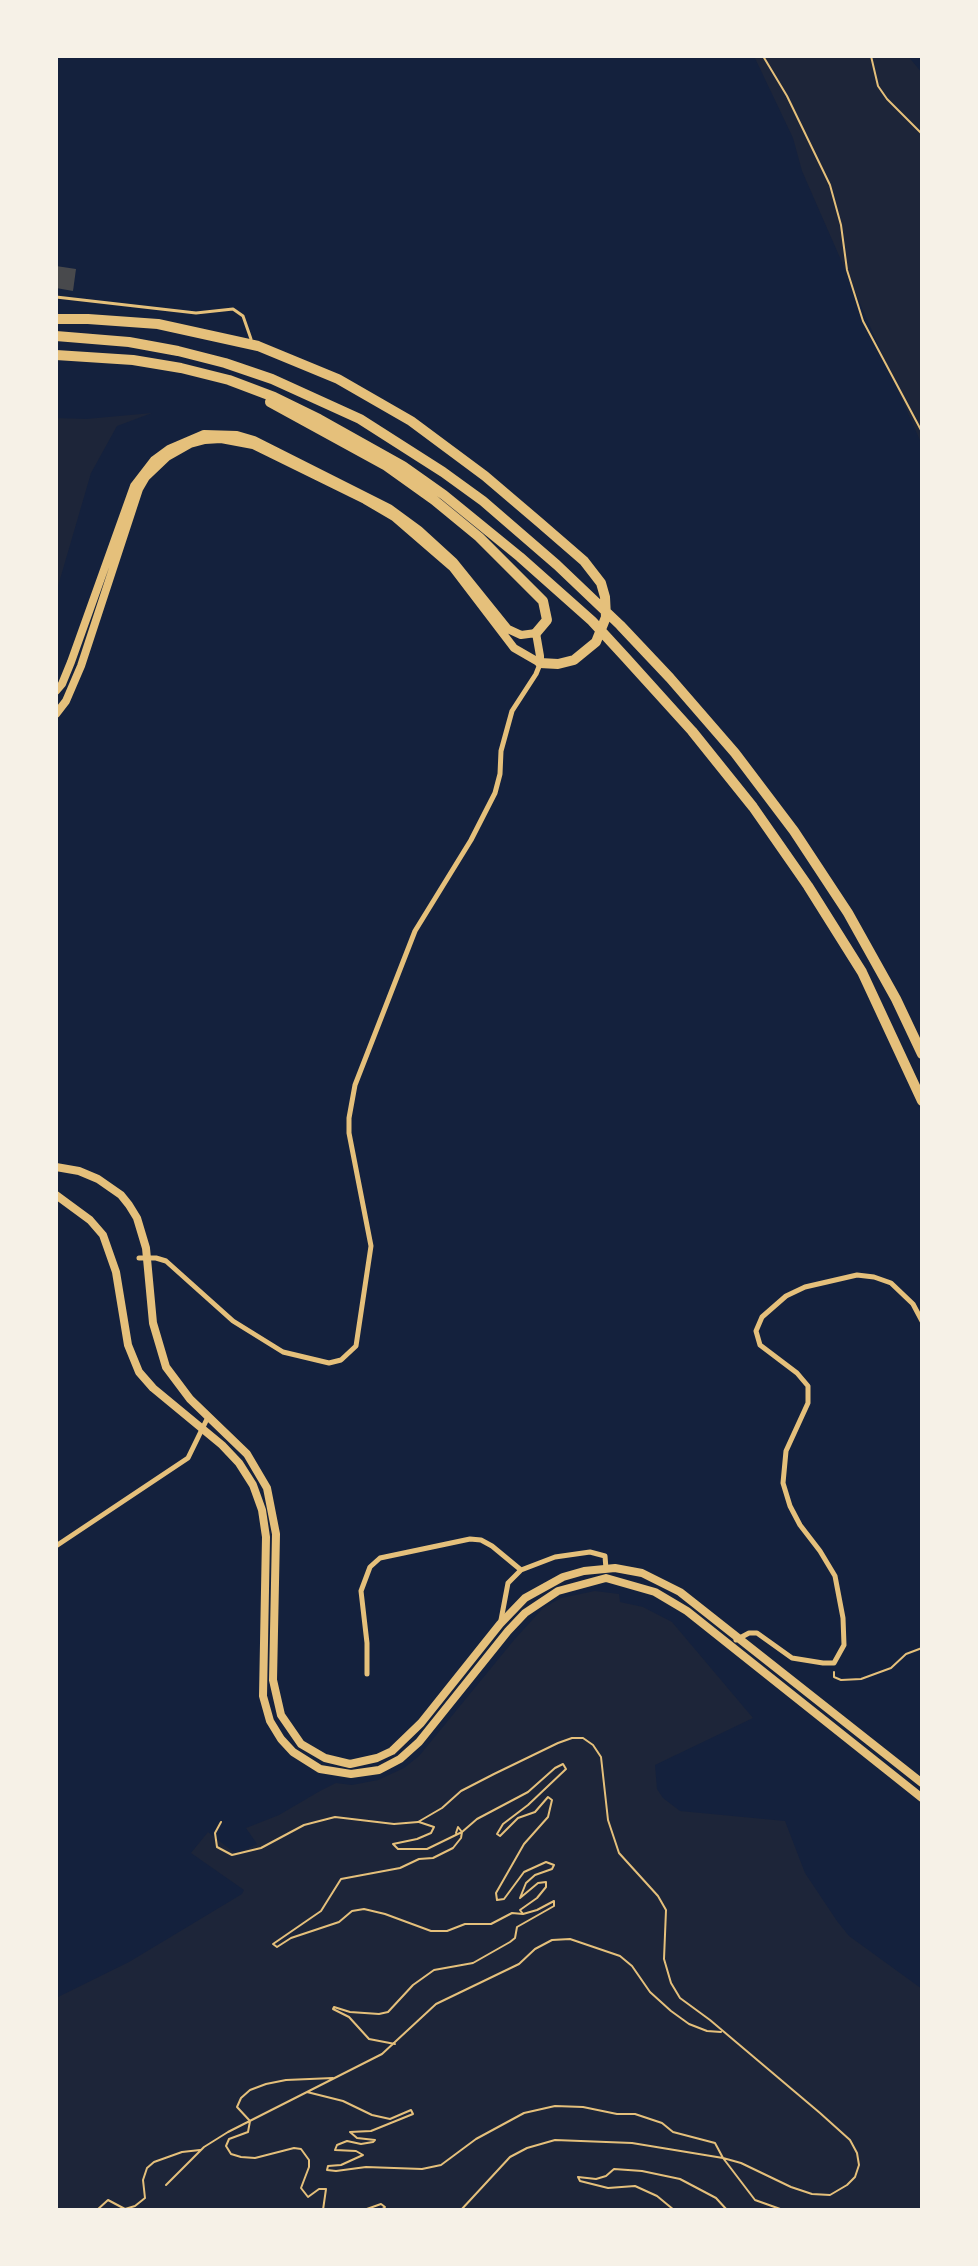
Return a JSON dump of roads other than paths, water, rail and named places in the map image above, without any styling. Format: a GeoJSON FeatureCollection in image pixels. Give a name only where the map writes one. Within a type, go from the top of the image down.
{"type":"FeatureCollection","features":[{"type":"Feature","properties":{"kind":"highway"},"geometry":{"type":"LineString","coordinates":[[56,319],[158,324],[258,346],[338,379],[411,421],[485,476],[539,522],[584,561],[601,583],[606,617],[596,642],[574,660],[540,666]]}},
{"type":"Feature","properties":{"kind":"highway"},"geometry":{"type":"LineString","coordinates":[[56,336],[129,342],[178,351],[237,367],[317,398],[360,419],[443,472],[520,532],[620,625],[711,724],[794,831],[873,956],[922,1054]]}},
{"type":"Feature","properties":{"kind":"highway"},"geometry":{"type":"LineString","coordinates":[[56,355],[133,360],[181,368],[229,380],[274,397],[403,466],[520,557],[592,621],[700,740],[783,847],[862,972],[922,1101]]}},
{"type":"Feature","properties":{"kind":"highway"},"geometry":{"type":"LineString","coordinates":[[229,380],[385,465],[458,519],[541,597],[547,620],[536,633]]}},
{"type":"Feature","properties":{"kind":"main road"},"geometry":{"type":"LineString","coordinates":[[56,691],[71,662],[134,486],[162,454],[204,434],[237,435],[254,440],[378,501],[404,518],[470,579],[508,629],[521,635],[536,633],[540,666]]}},
{"type":"Feature","properties":{"kind":"main road"},"geometry":{"type":"LineString","coordinates":[[56,714],[66,701],[81,666],[139,489],[146,477],[167,457],[190,444],[205,440],[221,439],[253,445],[394,517],[453,568],[510,645],[540,666]]}},
{"type":"Feature","properties":{"kind":"main road"},"geometry":{"type":"LineString","coordinates":[[56,1167],[79,1171],[98,1179],[121,1195],[137,1218],[146,1248],[153,1323],[161,1356],[176,1382],[247,1454],[267,1488],[276,1534],[273,1680],[281,1715],[301,1744],[325,1758],[350,1764],[392,1751],[421,1723],[500,1624],[525,1598],[548,1584],[584,1571],[606,1568],[642,1573],[666,1583],[922,1783]]}},
{"type":"Feature","properties":{"kind":"main road"},"geometry":{"type":"LineString","coordinates":[[56,1195],[90,1220],[103,1235],[116,1272],[128,1345],[139,1372],[153,1388],[239,1463],[253,1485],[262,1510],[266,1537],[263,1696],[270,1721],[293,1752],[320,1769],[351,1774],[365,1773],[400,1759],[419,1742],[525,1613],[558,1591],[606,1578],[655,1592],[687,1611],[922,1798]]}},
{"type":"Feature","properties":{"kind":"street"},"geometry":{"type":"LineString","coordinates":[[139,1258],[166,1261],[233,1321],[283,1352],[329,1363],[341,1360],[356,1346],[371,1246],[349,1133],[355,1085],[415,931],[471,840],[495,793],[501,751],[512,711],[540,666]]}},
{"type":"Feature","properties":{"kind":"street"},"geometry":{"type":"LineString","coordinates":[[730,1646],[738,1638],[757,1633],[792,1658],[834,1663],[842,1651],[844,1638],[837,1584],[829,1563],[794,1516],[783,1483],[786,1451],[808,1403],[808,1386],[797,1373],[760,1345],[756,1331],[768,1310],[786,1296],[823,1281],[857,1275],[891,1283],[913,1304],[922,1321]]}},
{"type":"Feature","properties":{"kind":"street"},"geometry":{"type":"LineString","coordinates":[[56,1546],[188,1458],[208,1417]]}},
{"type":"Feature","properties":{"kind":"street"},"geometry":{"type":"LineString","coordinates":[[367,1674],[361,1591],[370,1567],[380,1558],[470,1539],[492,1546],[521,1570]]}},
{"type":"Feature","properties":{"kind":"street"},"geometry":{"type":"LineString","coordinates":[[500,1624],[505,1591],[513,1575],[521,1570],[555,1557],[590,1552],[605,1556],[606,1578]]}},
{"type":"Feature","properties":{"kind":"lane"},"geometry":{"type":"LineString","coordinates":[[56,297],[196,313],[231,308],[240,312],[251,339]]}}]}
